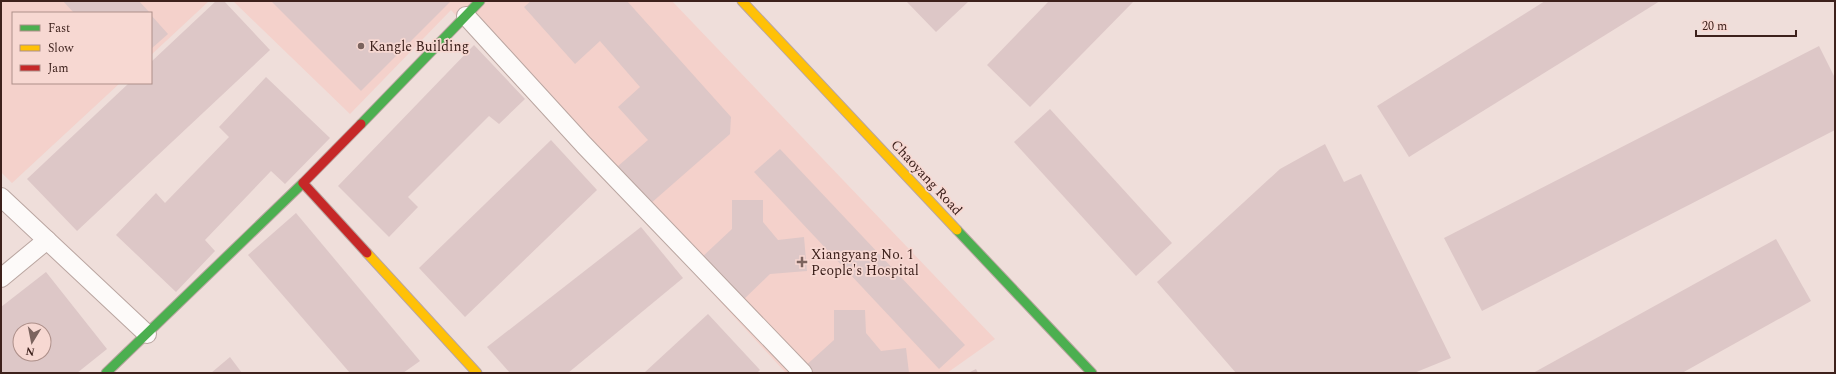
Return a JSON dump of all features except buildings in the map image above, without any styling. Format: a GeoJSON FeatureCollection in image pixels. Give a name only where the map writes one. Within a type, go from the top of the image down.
{"type":"FeatureCollection","features":[{"type":"Feature","properties":{"kind":"street"},"geometry":{"type":"LineString","coordinates":[[106,373],[303,184],[480,1]]}},
{"type":"Feature","properties":{"kind":"street","name":"Chaoyang Road"},"geometry":{"type":"LineString","coordinates":[[742,1],[1092,373]]}},
{"type":"Feature","properties":{"kind":"street"},"geometry":{"type":"LineString","coordinates":[[303,184],[477,373]]}},
{"type":"Feature","properties":{"kind":"lane"},"geometry":{"type":"LineString","coordinates":[[466,16],[584,145],[803,373]]}},
{"type":"Feature","properties":{"kind":"lane"},"geometry":{"type":"LineString","coordinates":[[1,197],[147,334]]}},
{"type":"Feature","properties":{"kind":"lane"},"geometry":{"type":"LineString","coordinates":[[1,278],[47,240]]}},
{"type":"Feature","properties":{"kind":"shaded area"},"geometry":{"type":"Polygon","coordinates":[[[1,1],[209,1],[152,54],[152,12],[12,12],[12,84],[119,84],[12,183],[1,172],[1,1]]]}},
{"type":"Feature","properties":{"kind":"shaded area","name":"Xiangyang No. 1 People's Hospital"},"geometry":{"type":"Polygon","coordinates":[[[233,1],[672,1],[995,339],[947,373],[786,373],[451,10],[350,114],[233,1]]]}},
{"type":"Feature","properties":{"kind":"traffic: fast"},"geometry":{"type":"LineString","coordinates":[[361,124],[480,1]]}},
{"type":"Feature","properties":{"kind":"traffic: fast"},"geometry":{"type":"LineString","coordinates":[[106,373],[303,183]]}},
{"type":"Feature","properties":{"kind":"traffic: fast"},"geometry":{"type":"LineString","coordinates":[[957,230],[1092,373]]}},
{"type":"Feature","properties":{"kind":"traffic: slow"},"geometry":{"type":"LineString","coordinates":[[742,1],[957,230]]}},
{"type":"Feature","properties":{"kind":"traffic: slow"},"geometry":{"type":"LineString","coordinates":[[367,253],[477,373]]}},
{"type":"Feature","properties":{"kind":"traffic: jam"},"geometry":{"type":"LineString","coordinates":[[361,124],[303,183],[367,253]]}},
{"type":"Feature","properties":{"kind":"place","name":"Kangle Building"},"geometry":{"type":"Point","coordinates":[361,46]}},
{"type":"Feature","properties":{"kind":"place","name":"Xiangyang No. 1 People's Hospital"},"geometry":{"type":"Point","coordinates":[802,262]}}]}
